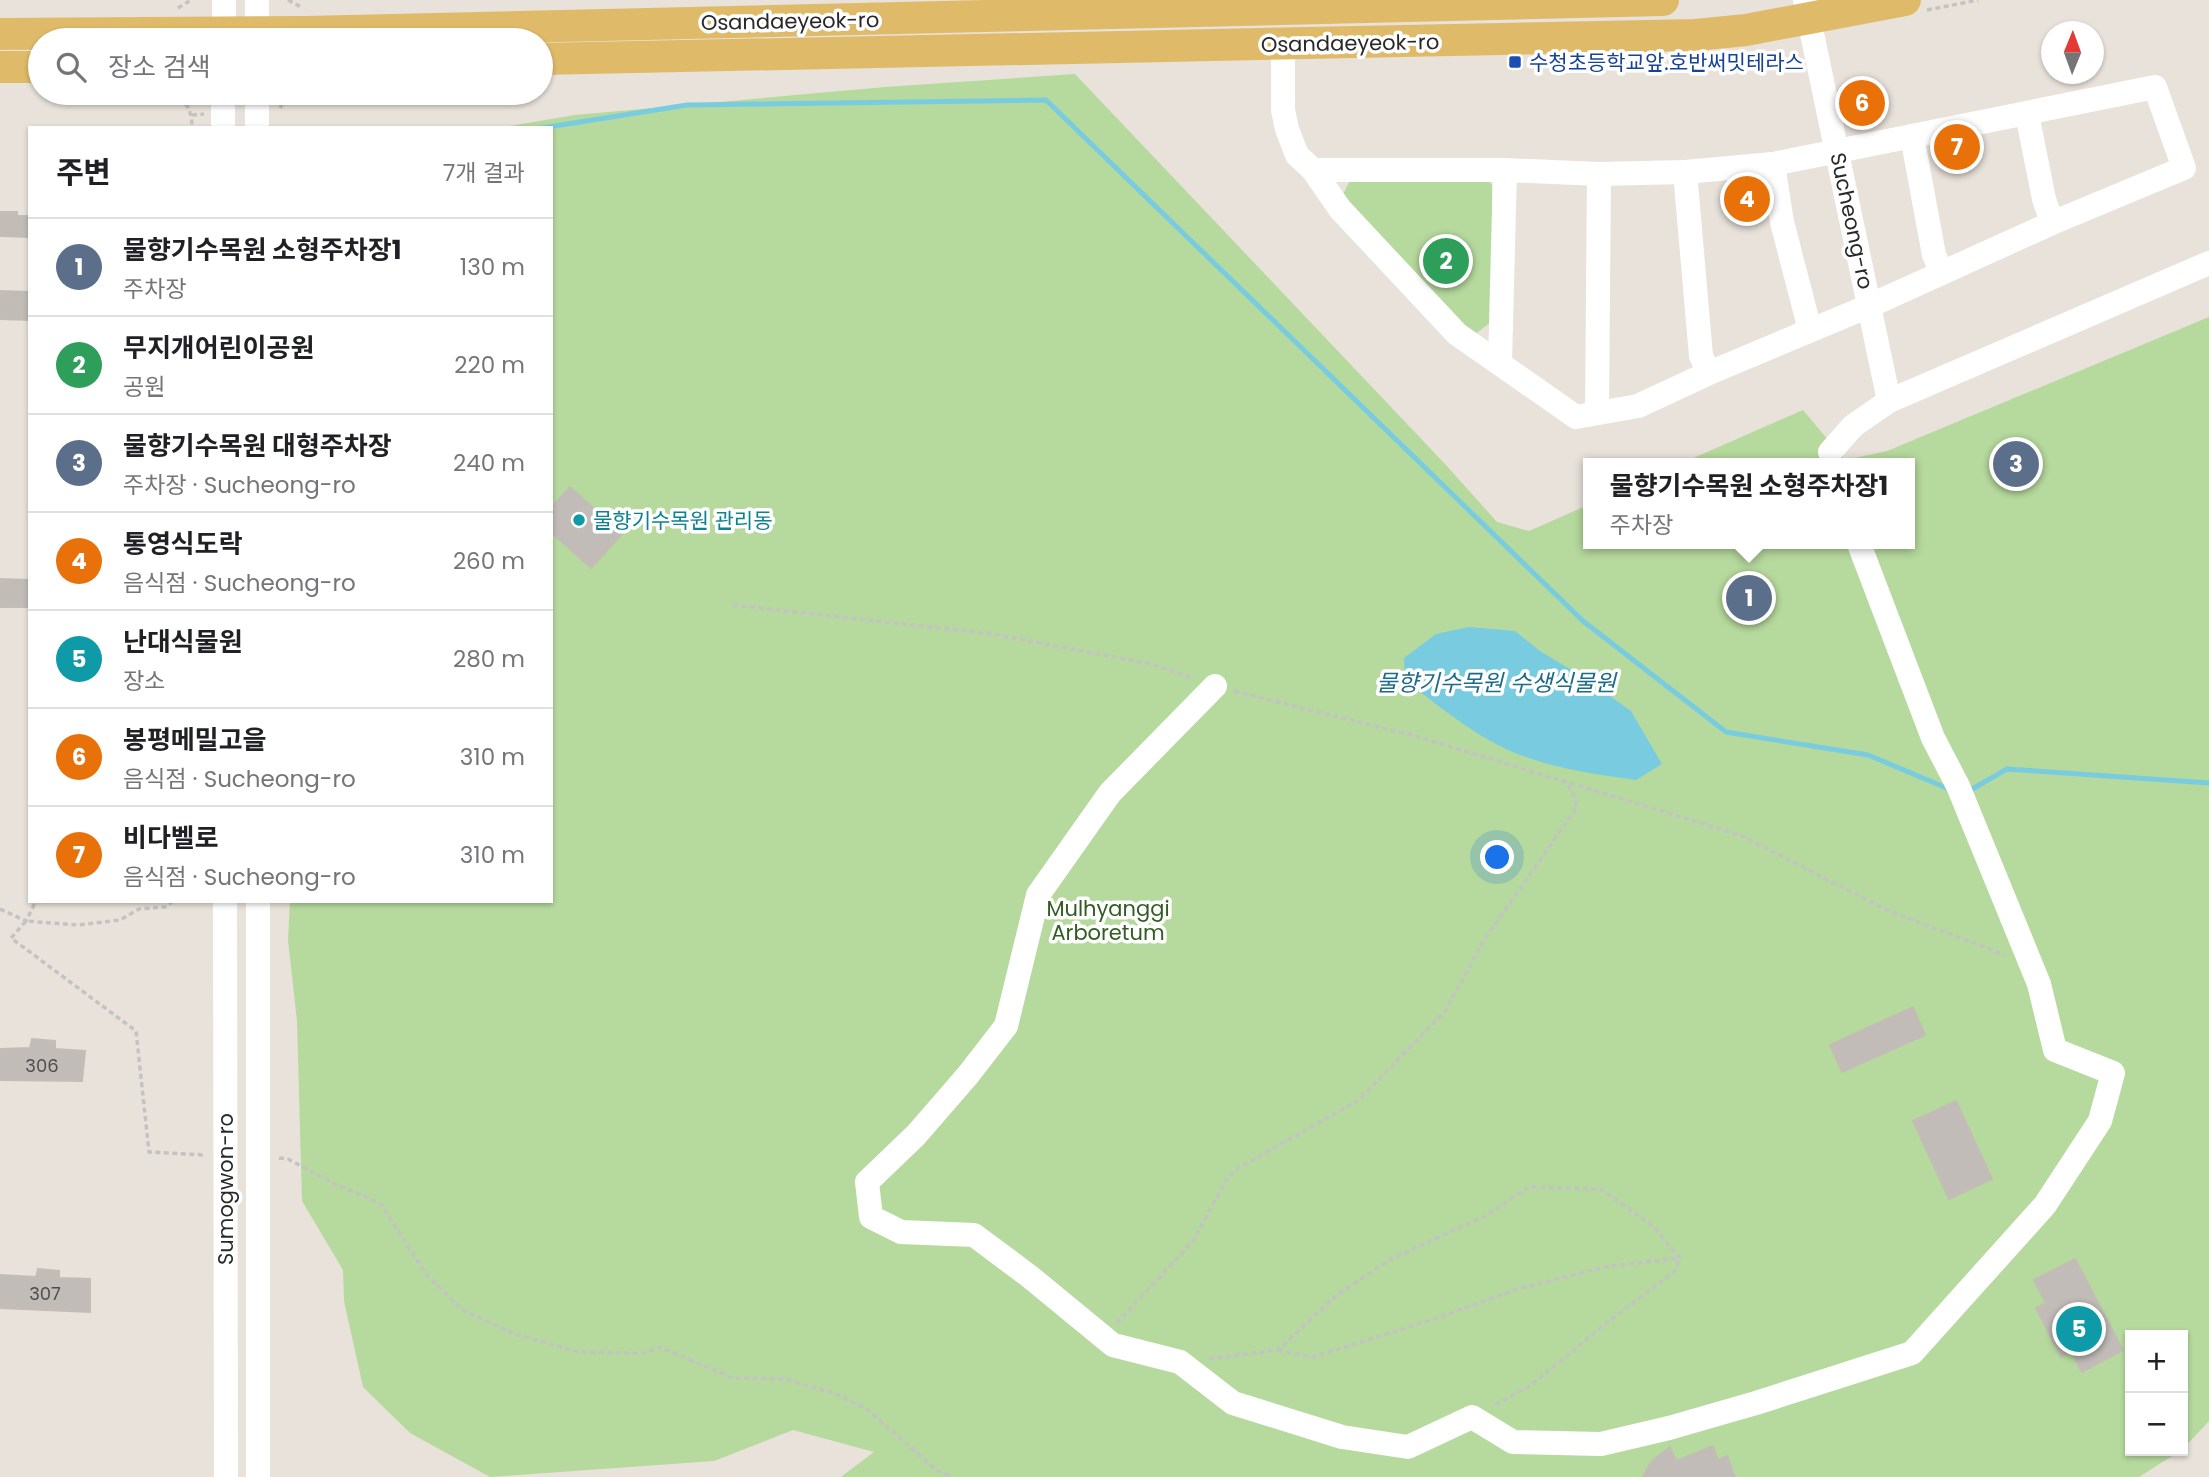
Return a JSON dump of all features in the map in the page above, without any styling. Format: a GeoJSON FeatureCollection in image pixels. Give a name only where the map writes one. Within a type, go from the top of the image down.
{"type":"FeatureCollection","features":[{"type":"Feature","properties":{"kind":"main road","name":"Osandaeyeok-ro"},"geometry":{"type":"LineString","coordinates":[[553,28],[1663,0]]}},
{"type":"Feature","properties":{"kind":"main road","name":"Osandaeyeok-ro"},"geometry":{"type":"LineString","coordinates":[[553,59],[1696,35],[1746,30],[1807,10],[1905,0]]}},
{"type":"Feature","properties":{"kind":"main road","name":"Osandaeyeok-ro"},"geometry":{"type":"LineString","coordinates":[[0,34],[28,34]]}},
{"type":"Feature","properties":{"kind":"main road"},"geometry":{"type":"LineString","coordinates":[[0,67],[28,67]]}},
{"type":"Feature","properties":{"kind":"street"},"geometry":{"type":"LineString","coordinates":[[224,0],[224,28]]}},
{"type":"Feature","properties":{"kind":"street"},"geometry":{"type":"LineString","coordinates":[[257,0],[257,28]]}},
{"type":"Feature","properties":{"kind":"street","name":"Sucheong-ro"},"geometry":{"type":"LineString","coordinates":[[1807,10],[1889,401]]}},
{"type":"Feature","properties":{"kind":"street"},"geometry":{"type":"LineString","coordinates":[[1283,45],[1282,88],[1287,129],[1297,155],[1313,170],[1340,209],[1457,334],[1576,417],[1638,406],[2183,168],[2155,88],[1773,163],[1685,172],[1599,174],[1505,170],[1313,170]]}},
{"type":"Feature","properties":{"kind":"street"},"geometry":{"type":"LineString","coordinates":[[223,105],[223,126]]}},
{"type":"Feature","properties":{"kind":"street"},"geometry":{"type":"LineString","coordinates":[[257,105],[257,126]]}},
{"type":"Feature","properties":{"kind":"street"},"geometry":{"type":"LineString","coordinates":[[2027,114],[2044,199],[2052,223]]}},
{"type":"Feature","properties":{"kind":"street"},"geometry":{"type":"LineString","coordinates":[[1912,136],[1934,254],[1942,273]]}},
{"type":"Feature","properties":{"kind":"street"},"geometry":{"type":"LineString","coordinates":[[1773,163],[1782,222],[1810,330]]}},
{"type":"Feature","properties":{"kind":"street"},"geometry":{"type":"LineString","coordinates":[[1500,363],[1505,170]]}},
{"type":"Feature","properties":{"kind":"street"},"geometry":{"type":"LineString","coordinates":[[1685,172],[1701,356],[1709,373]]}},
{"type":"Feature","properties":{"kind":"street"},"geometry":{"type":"LineString","coordinates":[[1597,413],[1599,174]]}},
{"type":"Feature","properties":{"kind":"street"},"geometry":{"type":"LineString","coordinates":[[1837,457],[1853,426],[1889,401],[2209,263]]}},
{"type":"Feature","properties":{"kind":"street"},"geometry":{"type":"LineString","coordinates":[[1215,686],[1110,793],[1038,895],[1006,1026],[916,1135],[867,1182],[871,1217],[901,1232],[974,1236],[1029,1276],[1113,1345],[1181,1363],[1233,1403],[1342,1437],[1408,1447],[1472,1417],[1513,1442],[1601,1444],[1756,1403],[1912,1353],[2045,1205],[2100,1121],[2113,1073],[2055,1050],[2039,984],[1958,786],[1938,747],[1861,549]]}},
{"type":"Feature","properties":{"kind":"street","name":"Sumogwon-ro"},"geometry":{"type":"LineString","coordinates":[[225,903],[226,1477]]}},
{"type":"Feature","properties":{"kind":"street","name":"Sumogwon-ro"},"geometry":{"type":"LineString","coordinates":[[258,903],[258,1477]]}},
{"type":"Feature","properties":{"kind":"path"},"geometry":{"type":"LineString","coordinates":[[288,0],[306,8]]}},
{"type":"Feature","properties":{"kind":"path"},"geometry":{"type":"LineString","coordinates":[[188,105],[192,115],[192,126]]}},
{"type":"Feature","properties":{"kind":"path"},"geometry":{"type":"LineString","coordinates":[[279,114],[281,105]]}},
{"type":"Feature","properties":{"kind":"path"},"geometry":{"type":"LineString","coordinates":[[733,605],[993,635],[1151,664],[1215,686],[1419,737],[1740,835],[1891,912],[2021,961],[2034,974]]}},
{"type":"Feature","properties":{"kind":"path"},"geometry":{"type":"LineString","coordinates":[[1104,1337],[1193,1241],[1225,1182],[1235,1170],[1359,1100],[1445,1011],[1486,937],[1577,807],[1573,793],[1563,779]]}},
{"type":"Feature","properties":{"kind":"path"},"geometry":{"type":"LineString","coordinates":[[35,903],[26,921],[11,938],[136,1031],[149,1152]]}},
{"type":"Feature","properties":{"kind":"path"},"geometry":{"type":"LineString","coordinates":[[0,909],[26,921],[78,925],[120,920],[139,909],[165,907],[170,903]]}},
{"type":"Feature","properties":{"kind":"path"},"geometry":{"type":"LineString","coordinates":[[288,1158],[335,1184],[380,1203],[426,1274],[461,1309],[471,1314],[512,1333],[579,1352],[645,1353],[660,1347],[733,1378],[784,1379],[834,1393],[867,1409],[936,1471],[952,1477]]}},
{"type":"Feature","properties":{"kind":"path"},"geometry":{"type":"LineString","coordinates":[[1278,1350],[1336,1295],[1391,1259],[1485,1216],[1529,1187],[1601,1189],[1654,1227],[1680,1258]]}},
{"type":"Feature","properties":{"kind":"path"},"geometry":{"type":"LineString","coordinates":[[1472,1417],[1531,1385],[1674,1272],[1680,1258]]}},
{"type":"Feature","properties":{"kind":"path"},"geometry":{"type":"LineString","coordinates":[[1181,1363],[1278,1350],[1313,1357],[1515,1290],[1604,1267],[1680,1258]]}},
{"type":"Feature","properties":{"kind":"green space","name":"Mulhyanggi Arboretum"},"geometry":{"type":"Polygon","coordinates":[[[1075,74],[1497,522],[1529,531],[1583,507],[1583,549],[1915,549],[1915,458],[1854,458],[1887,451],[2209,317],[2209,1421],[2188,1444],[2188,1330],[2125,1330],[2125,1456],[2172,1456],[2139,1477],[841,1477],[874,1452],[793,1430],[714,1461],[490,1477],[410,1433],[363,1387],[344,1301],[343,1270],[302,1201],[297,1021],[288,940],[290,903],[553,903],[553,126],[509,126],[575,115],[885,87],[1075,74]]]}},
{"type":"Feature","properties":{"kind":"green space"},"geometry":{"type":"Polygon","coordinates":[[[1353,175],[1483,175],[1492,185],[1492,321],[1474,335],[1340,200],[1353,175]]]}},
{"type":"Feature","properties":{"kind":"green space","name":"Mulhyanggi Arboretum"},"geometry":{"type":"Polygon","coordinates":[[[1803,410],[1843,458],[1693,458],[1803,410]]]}},
{"type":"Feature","properties":{"kind":"water","name":"물향기수목원 수생식물원"},"geometry":{"type":"Polygon","coordinates":[[[1469,627],[1515,631],[1540,651],[1631,711],[1662,764],[1636,780],[1582,772],[1542,762],[1495,744],[1405,681],[1404,658],[1436,634],[1469,627]]]}},
{"type":"Feature","properties":{"kind":"building"},"geometry":{"type":"Polygon","coordinates":[[[0,212],[17,212],[17,216],[28,216],[28,237],[0,236],[0,212]]]}},
{"type":"Feature","properties":{"kind":"building"},"geometry":{"type":"Polygon","coordinates":[[[0,291],[28,292],[28,320],[0,319],[0,291]]]}},
{"type":"Feature","properties":{"kind":"building","name":"물향기수목원 관리동"},"geometry":{"type":"Polygon","coordinates":[[[570,487],[622,534],[591,568],[553,534],[553,506],[570,487]]]}},
{"type":"Feature","properties":{"kind":"building"},"geometry":{"type":"Polygon","coordinates":[[[0,579],[28,580],[28,607],[0,607],[0,579]]]}},
{"type":"Feature","properties":{"kind":"building"},"geometry":{"type":"Polygon","coordinates":[[[1913,1007],[1925,1035],[1842,1072],[1830,1045],[1913,1007]]]}},
{"type":"Feature","properties":{"kind":"building"},"geometry":{"type":"Polygon","coordinates":[[[32,1039],[55,1041],[55,1049],[85,1051],[82,1081],[0,1080],[0,1049],[30,1048],[32,1039]]]}},
{"type":"Feature","properties":{"kind":"building"},"geometry":{"type":"Polygon","coordinates":[[[1956,1101],[1992,1179],[1949,1199],[1913,1121],[1956,1101]]]}},
{"type":"Feature","properties":{"kind":"building"},"geometry":{"type":"Polygon","coordinates":[[[2075,1259],[2123,1350],[2082,1372],[2071,1352],[2061,1357],[2036,1308],[2046,1303],[2034,1280],[2075,1259]]]}},
{"type":"Feature","properties":{"kind":"building"},"geometry":{"type":"Polygon","coordinates":[[[38,1269],[59,1271],[59,1278],[90,1279],[90,1312],[0,1308],[0,1275],[36,1277],[38,1269]]]}},
{"type":"Feature","properties":{"kind":"building"},"geometry":{"type":"Polygon","coordinates":[[[1713,1446],[1718,1460],[1727,1456],[1735,1477],[1643,1477],[1651,1462],[1670,1447],[1676,1461],[1713,1446]]]}},
{"type":"Feature","properties":{"kind":"waterway"},"geometry":{"type":"LineString","coordinates":[[553,126],[687,105],[1046,100],[1583,621],[1726,732],[1868,755],[1949,789]]}},
{"type":"Feature","properties":{"kind":"waterway"},"geometry":{"type":"LineString","coordinates":[[1967,792],[2007,769],[2209,783]]}},
{"type":"Feature","properties":{"kind":"place","name":"수청초등학교앞.호반써밋테라스"},"geometry":{"type":"Point","coordinates":[1515,62]}},
{"type":"Feature","properties":{"kind":"place","name":"봉평메밀고을"},"geometry":{"type":"Point","coordinates":[1862,103]}},
{"type":"Feature","properties":{"kind":"place","name":"비다벨로"},"geometry":{"type":"Point","coordinates":[1957,147]}},
{"type":"Feature","properties":{"kind":"place","name":"통영식도락"},"geometry":{"type":"Point","coordinates":[1747,199]}},
{"type":"Feature","properties":{"kind":"place","name":"무지개어린이공원"},"geometry":{"type":"Point","coordinates":[1446,261]}},
{"type":"Feature","properties":{"kind":"place","name":"물향기수목원 대형주차장"},"geometry":{"type":"Point","coordinates":[2016,464]}},
{"type":"Feature","properties":{"kind":"place","name":"물향기수목원 관리동"},"geometry":{"type":"Point","coordinates":[579,520]}},
{"type":"Feature","properties":{"kind":"place","name":"물향기수목원 소형주차장1"},"geometry":{"type":"Point","coordinates":[1749,598]}},
{"type":"Feature","properties":{"kind":"place","name":"난대식물원"},"geometry":{"type":"Point","coordinates":[2079,1329]}}]}
